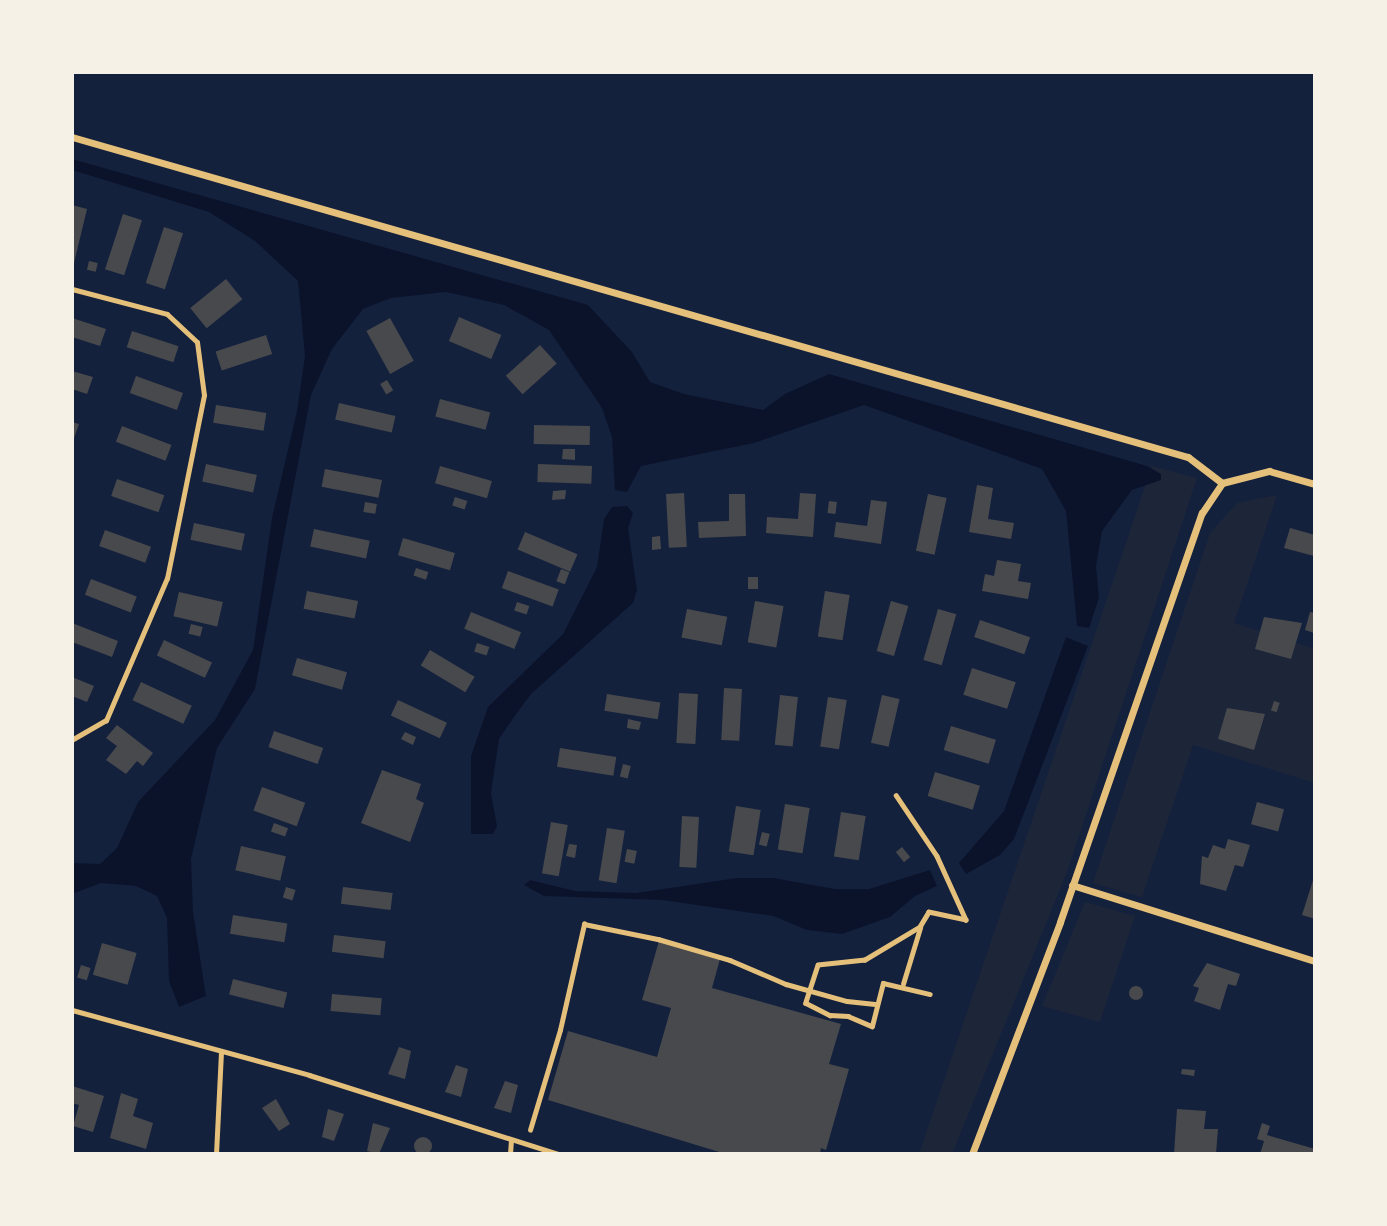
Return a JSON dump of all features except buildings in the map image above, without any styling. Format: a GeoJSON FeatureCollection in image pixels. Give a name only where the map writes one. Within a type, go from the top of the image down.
{"type":"FeatureCollection","features":[{"type":"Feature","properties":{"kind":"street"},"geometry":{"type":"LineString","coordinates":[[72,137],[1188,457],[1222,482]]}},
{"type":"Feature","properties":{"kind":"street"},"geometry":{"type":"LineString","coordinates":[[972,1154],[1072,885],[1202,513],[1222,482],[1269,471],[1315,484]]}},
{"type":"Feature","properties":{"kind":"street"},"geometry":{"type":"LineString","coordinates":[[1072,885],[1315,961]]}},
{"type":"Feature","properties":{"kind":"lane"},"geometry":{"type":"LineString","coordinates":[[72,289],[167,314],[197,342],[204,395],[162,589],[106,720],[72,740]]}},
{"type":"Feature","properties":{"kind":"lane"},"geometry":{"type":"LineString","coordinates":[[72,1010],[309,1075],[558,1154]]}},
{"type":"Feature","properties":{"kind":"lane"},"geometry":{"type":"LineString","coordinates":[[216,1154],[221,1052]]}},
{"type":"Feature","properties":{"kind":"lane"},"geometry":{"type":"LineString","coordinates":[[510,1154],[511,1140]]}},
{"type":"Feature","properties":{"kind":"path"},"geometry":{"type":"LineString","coordinates":[[896,794],[937,856],[967,920],[929,912],[920,927],[903,985]]}},
{"type":"Feature","properties":{"kind":"path"},"geometry":{"type":"LineString","coordinates":[[526,1145],[560,1030],[584,924],[658,939],[730,960],[808,990],[877,1004]]}},
{"type":"Feature","properties":{"kind":"path"},"geometry":{"type":"LineString","coordinates":[[920,927],[865,960],[818,965],[806,1003],[810,1008],[872,1026],[883,983],[903,985],[930,994]]}},
{"type":"Feature","properties":{"kind":"shaded area"},"geometry":{"type":"Polygon","coordinates":[[[72,159],[588,305],[632,352],[650,382],[684,394],[763,410],[785,394],[829,374],[1147,466],[1161,474],[1161,480],[1132,490],[1102,531],[1096,566],[1099,598],[1089,628],[1077,626],[1066,511],[1042,469],[864,405],[754,443],[641,466],[627,492],[615,490],[612,437],[602,408],[549,330],[504,305],[446,292],[391,298],[363,309],[332,349],[311,395],[255,689],[217,748],[191,859],[193,912],[206,996],[179,1007],[169,981],[167,918],[157,896],[136,886],[101,883],[72,894],[72,863],[100,864],[117,848],[138,802],[215,720],[253,650],[272,518],[297,411],[305,356],[298,281],[255,241],[209,212],[72,170],[72,159]]]}},
{"type":"Feature","properties":{"kind":"shaded area"},"geometry":{"type":"Polygon","coordinates":[[[1152,466],[1197,478],[1067,872],[952,1154],[919,1154],[1152,466]]]}},
{"type":"Feature","properties":{"kind":"shaded area"},"geometry":{"type":"Polygon","coordinates":[[[1277,495],[1234,623],[1315,649],[1315,783],[1193,745],[1142,897],[1093,883],[1210,533],[1237,503],[1277,495]]]}},
{"type":"Feature","properties":{"kind":"shaded area"},"geometry":{"type":"Polygon","coordinates":[[[627,506],[633,513],[628,528],[637,590],[633,603],[531,694],[517,713],[499,739],[491,793],[497,826],[493,834],[471,834],[471,756],[488,707],[563,634],[597,567],[604,519],[612,507],[627,506]]]}},
{"type":"Feature","properties":{"kind":"shaded area"},"geometry":{"type":"Polygon","coordinates":[[[1066,637],[1088,646],[1014,839],[1000,855],[966,874],[959,863],[1004,811],[1066,637]]]}},
{"type":"Feature","properties":{"kind":"shaded area"},"geometry":{"type":"Polygon","coordinates":[[[930,870],[937,886],[915,896],[890,917],[842,934],[807,930],[773,916],[662,900],[544,896],[524,885],[530,880],[575,891],[636,893],[737,878],[773,878],[835,889],[869,889],[930,870]]]}},
{"type":"Feature","properties":{"kind":"shaded area"},"geometry":{"type":"Polygon","coordinates":[[[1085,902],[1135,916],[1100,1022],[1042,1006],[1085,902]]]}}]}
